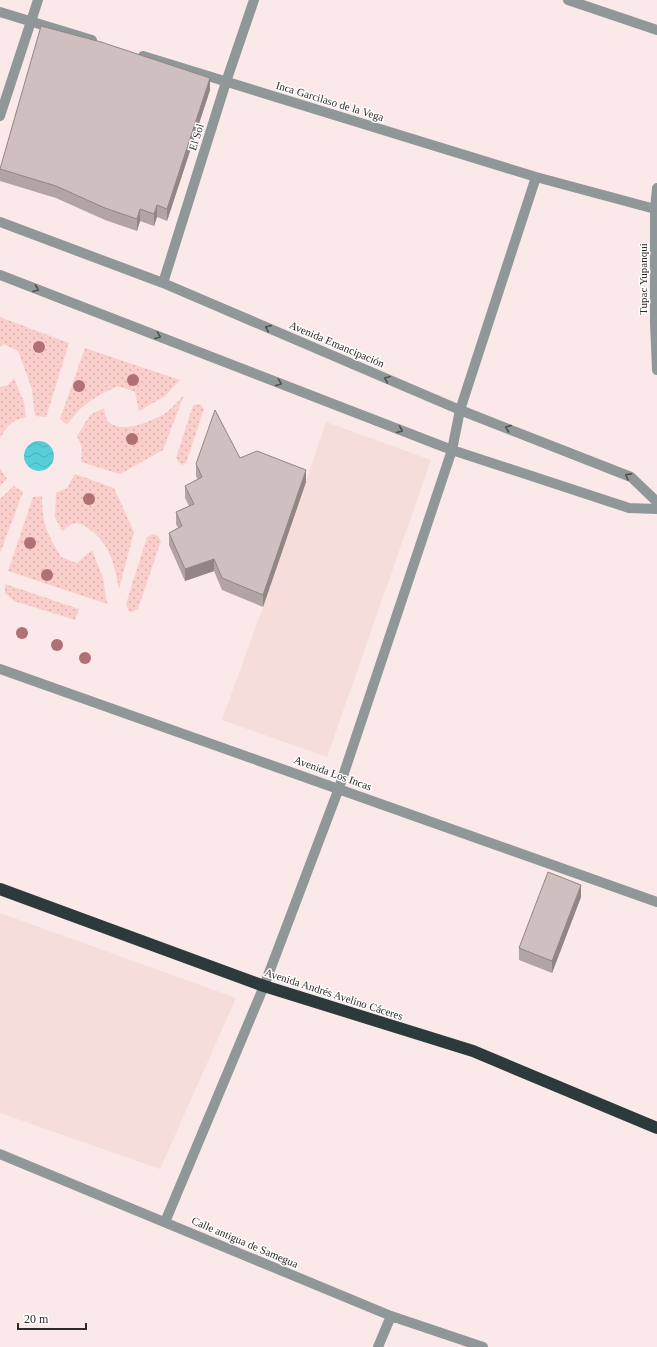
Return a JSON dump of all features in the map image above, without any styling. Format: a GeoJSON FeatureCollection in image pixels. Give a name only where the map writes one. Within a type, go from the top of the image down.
{"type":"FeatureCollection","features":[{"type":"Feature","properties":{"kind":"highway","name":"Avenida Andrés Avelino Cáceres"},"geometry":{"type":"LineString","coordinates":[[0,889],[264,986],[473,1051],[657,1128]]}},
{"type":"Feature","properties":{"kind":"street"},"geometry":{"type":"LineString","coordinates":[[0,116],[38,0]]}},
{"type":"Feature","properties":{"kind":"street","name":"El Sol"},"geometry":{"type":"LineString","coordinates":[[163,283],[226,82],[254,0]]}},
{"type":"Feature","properties":{"kind":"street"},"geometry":{"type":"LineString","coordinates":[[568,0],[657,30]]}},
{"type":"Feature","properties":{"kind":"street"},"geometry":{"type":"LineString","coordinates":[[0,12],[99,42]]}},
{"type":"Feature","properties":{"kind":"street","name":"Inca Garcilaso de la Vega"},"geometry":{"type":"LineString","coordinates":[[136,54],[536,177],[655,209]]}},
{"type":"Feature","properties":{"kind":"street"},"geometry":{"type":"LineString","coordinates":[[166,1222],[264,986],[339,788],[452,450],[460,410],[536,177]]}},
{"type":"Feature","properties":{"kind":"street","name":"Tupac Yupanqui"},"geometry":{"type":"LineString","coordinates":[[657,188],[655,209],[655,323],[657,370]]}},
{"type":"Feature","properties":{"kind":"street","name":"Avenida Emancipación"},"geometry":{"type":"LineString","coordinates":[[0,222],[163,283],[460,410],[631,477],[657,502]]}},
{"type":"Feature","properties":{"kind":"street"},"geometry":{"type":"LineString","coordinates":[[0,275],[452,450],[628,508],[657,509]]}},
{"type":"Feature","properties":{"kind":"street","name":"Avenida Los Incas"},"geometry":{"type":"LineString","coordinates":[[0,669],[657,902]]}},
{"type":"Feature","properties":{"kind":"street","name":"Calle antigua de Samegua"},"geometry":{"type":"LineString","coordinates":[[0,1154],[391,1316],[483,1347]]}},
{"type":"Feature","properties":{"kind":"street"},"geometry":{"type":"LineString","coordinates":[[378,1347],[391,1316]]}},
{"type":"Feature","properties":{"kind":"shaded area"},"geometry":{"type":"Polygon","coordinates":[[[0,317],[69,343],[46,417],[35,416],[32,389],[18,351],[4,344],[0,347],[0,317]]]}},
{"type":"Feature","properties":{"kind":"shaded area"},"geometry":{"type":"Polygon","coordinates":[[[85,348],[180,380],[165,396],[139,411],[135,392],[118,386],[89,402],[78,411],[67,425],[60,419],[85,348]]]}},
{"type":"Feature","properties":{"kind":"shaded area"},"geometry":{"type":"Polygon","coordinates":[[[14,378],[24,402],[26,417],[10,424],[0,438],[0,387],[8,385],[14,378]]]}},
{"type":"Feature","properties":{"kind":"shaded area"},"geometry":{"type":"Polygon","coordinates":[[[184,395],[163,450],[120,474],[81,462],[82,447],[77,436],[90,415],[104,408],[106,419],[113,425],[120,427],[136,426],[153,420],[166,413],[184,395]]]}},
{"type":"Feature","properties":{"kind":"shaded area"},"geometry":{"type":"Polygon","coordinates":[[[200,404],[204,409],[186,463],[181,465],[176,458],[193,405],[200,404]]]}},
{"type":"Feature","properties":{"kind":"shaded area"},"geometry":{"type":"Polygon","coordinates":[[[326,422],[431,460],[327,757],[222,720],[263,607],[326,422]]]}},
{"type":"Feature","properties":{"kind":"shaded area"},"geometry":{"type":"Polygon","coordinates":[[[0,468],[7,479],[0,486],[0,468]]]}},
{"type":"Feature","properties":{"kind":"shaded area"},"geometry":{"type":"Polygon","coordinates":[[[75,474],[114,488],[134,532],[119,589],[116,572],[107,548],[102,541],[83,525],[75,523],[62,531],[55,517],[56,493],[67,488],[75,474]]]}},
{"type":"Feature","properties":{"kind":"shaded area"},"geometry":{"type":"Polygon","coordinates":[[[14,486],[23,492],[0,553],[0,499],[14,486]]]}},
{"type":"Feature","properties":{"kind":"shaded area"},"geometry":{"type":"Polygon","coordinates":[[[42,496],[44,522],[52,542],[61,557],[77,563],[92,550],[103,578],[107,604],[8,571],[33,497],[42,496]]]}},
{"type":"Feature","properties":{"kind":"shaded area"},"geometry":{"type":"Polygon","coordinates":[[[153,534],[158,536],[161,541],[138,609],[132,612],[128,610],[126,604],[147,537],[153,534]]]}},
{"type":"Feature","properties":{"kind":"shaded area"},"geometry":{"type":"Polygon","coordinates":[[[5,584],[79,609],[75,620],[14,601],[5,593],[5,584]]]}},
{"type":"Feature","properties":{"kind":"shaded area"},"geometry":{"type":"Polygon","coordinates":[[[0,913],[236,998],[160,1169],[0,1113],[0,913]]]}},
{"type":"Feature","properties":{"kind":"water"},"geometry":{"type":"Polygon","coordinates":[[[39,441],[50,445],[54,456],[50,467],[39,471],[28,467],[24,456],[28,445],[39,441]]]}},
{"type":"Feature","properties":{"kind":"building"},"geometry":{"type":"Polygon","coordinates":[[[41,26],[101,42],[210,78],[167,209],[157,205],[154,214],[140,209],[137,219],[105,208],[56,186],[0,169],[41,26]]]}},
{"type":"Feature","properties":{"kind":"building"},"geometry":{"type":"Polygon","coordinates":[[[215,410],[240,458],[257,451],[306,470],[263,595],[222,578],[214,559],[185,569],[169,533],[182,526],[176,512],[194,504],[185,486],[202,477],[196,464],[215,410]]]}},
{"type":"Feature","properties":{"kind":"building"},"geometry":{"type":"Polygon","coordinates":[[[548,872],[581,885],[552,961],[519,948],[548,872]]]}}]}
